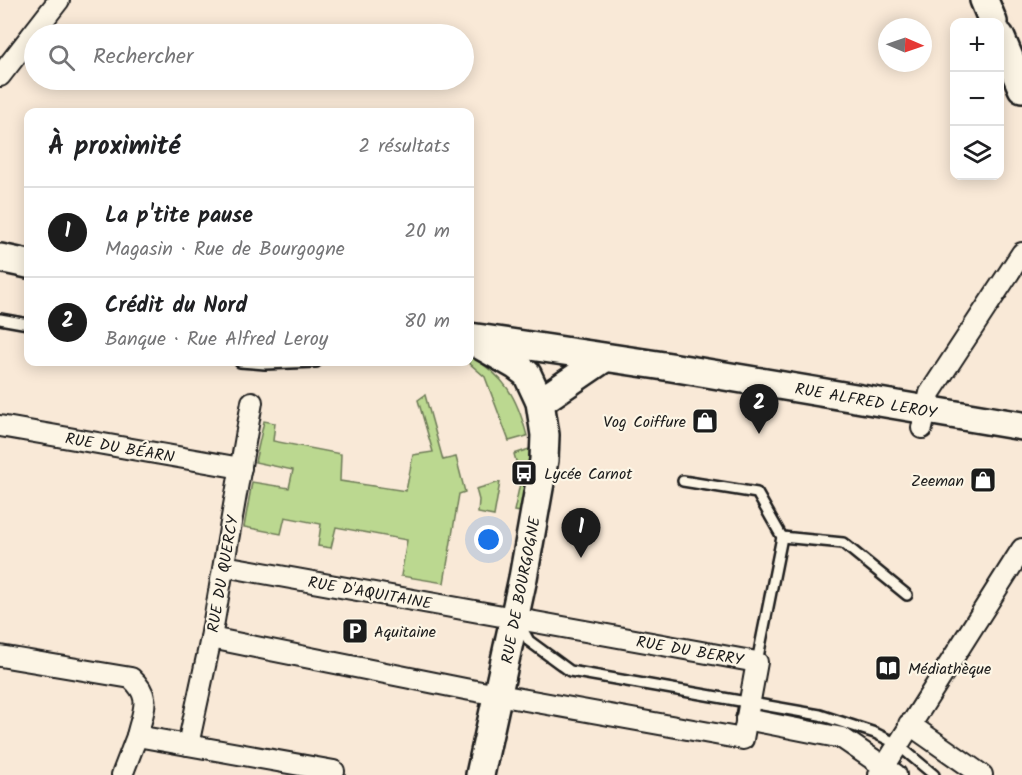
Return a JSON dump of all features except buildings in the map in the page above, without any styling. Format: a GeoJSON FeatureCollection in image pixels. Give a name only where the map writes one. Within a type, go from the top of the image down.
{"type":"FeatureCollection","features":[{"type":"Feature","properties":{"kind":"main road"},"geometry":{"type":"LineString","coordinates":[[984,0],[991,18]]}},
{"type":"Feature","properties":{"kind":"main road"},"geometry":{"type":"LineString","coordinates":[[1004,47],[1022,88]]}},
{"type":"Feature","properties":{"kind":"main road"},"geometry":{"type":"LineString","coordinates":[[0,258],[24,263]]}},
{"type":"Feature","properties":{"kind":"main road","name":"RUE ALFRED LEROY"},"geometry":{"type":"LineString","coordinates":[[474,339],[603,358],[924,419],[1022,426]]}},
{"type":"Feature","properties":{"kind":"main road","name":"RUE ALFRED LEROY"},"geometry":{"type":"LineString","coordinates":[[474,340],[527,374],[540,402]]}},
{"type":"Feature","properties":{"kind":"main road"},"geometry":{"type":"LineString","coordinates":[[540,402],[603,358]]}},
{"type":"Feature","properties":{"kind":"main road","name":"RUE DE BOURGOGNE"},"geometry":{"type":"LineString","coordinates":[[480,775],[500,695],[544,460],[545,435],[540,402]]}},
{"type":"Feature","properties":{"kind":"street"},"geometry":{"type":"LineString","coordinates":[[40,24],[59,0]]}},
{"type":"Feature","properties":{"kind":"street"},"geometry":{"type":"LineString","coordinates":[[0,76],[24,45]]}},
{"type":"Feature","properties":{"kind":"street"},"geometry":{"type":"LineString","coordinates":[[924,419],[930,393],[1022,253]]}},
{"type":"Feature","properties":{"kind":"street","name":"RUE DU QUERCY"},"geometry":{"type":"LineString","coordinates":[[188,745],[211,638],[252,402]]}},
{"type":"Feature","properties":{"kind":"street","name":"RUE DU BÉARN"},"geometry":{"type":"LineString","coordinates":[[0,426],[241,468]]}},
{"type":"Feature","properties":{"kind":"street"},"geometry":{"type":"LineString","coordinates":[[748,710],[842,738],[886,772],[897,744],[909,724],[1022,549]]}},
{"type":"Feature","properties":{"kind":"street","name":"RUE D'AQUITAINE"},"geometry":{"type":"LineString","coordinates":[[224,566],[515,618]]}},
{"type":"Feature","properties":{"kind":"street","name":"RUE DU BERRY"},"geometry":{"type":"LineString","coordinates":[[500,695],[743,739],[757,662],[515,618]]}},
{"type":"Feature","properties":{"kind":"street"},"geometry":{"type":"LineString","coordinates":[[211,638],[500,695]]}},
{"type":"Feature","properties":{"kind":"street"},"geometry":{"type":"LineString","coordinates":[[0,656],[131,678],[143,688],[146,696],[137,736],[122,775]]}},
{"type":"Feature","properties":{"kind":"street"},"geometry":{"type":"LineString","coordinates":[[909,724],[982,775]]}},
{"type":"Feature","properties":{"kind":"street"},"geometry":{"type":"LineString","coordinates":[[137,736],[334,771]]}},
{"type":"Feature","properties":{"kind":"lane"},"geometry":{"type":"LineString","coordinates":[[0,319],[24,323]]}},
{"type":"Feature","properties":{"kind":"lane"},"geometry":{"type":"LineString","coordinates":[[683,481],[757,493],[782,537],[757,662]]}},
{"type":"Feature","properties":{"kind":"lane"},"geometry":{"type":"LineString","coordinates":[[782,537],[843,543],[907,595]]}},
{"type":"Feature","properties":{"kind":"lane"},"geometry":{"type":"LineString","coordinates":[[515,618],[529,641],[570,670],[748,710],[820,715],[875,733],[897,744],[934,775]]}},
{"type":"Feature","properties":{"kind":"green space"},"geometry":{"type":"Polygon","coordinates":[[[474,359],[492,371],[508,389],[519,410],[527,436],[509,441],[485,377],[472,366],[474,359]]]}},
{"type":"Feature","properties":{"kind":"green space"},"geometry":{"type":"Polygon","coordinates":[[[425,395],[443,460],[456,457],[465,492],[459,494],[444,583],[401,576],[407,540],[336,527],[331,548],[318,546],[321,524],[285,517],[281,534],[244,527],[252,482],[289,488],[293,470],[255,462],[264,421],[275,423],[273,441],[341,454],[340,481],[406,491],[413,455],[433,452],[418,400],[425,395]]]}},
{"type":"Feature","properties":{"kind":"green space"},"geometry":{"type":"Polygon","coordinates":[[[529,449],[528,480],[522,512],[514,511],[521,479],[514,454],[529,449]]]}},
{"type":"Feature","properties":{"kind":"green space"},"geometry":{"type":"Polygon","coordinates":[[[500,482],[494,516],[478,513],[479,500],[476,489],[500,482]]]}},
{"type":"Feature","properties":{"kind":"place","name":"Vog Coiffure"},"geometry":{"type":"Point","coordinates":[705,421]}},
{"type":"Feature","properties":{"kind":"place","name":"Crédit du Nord"},"geometry":{"type":"Point","coordinates":[759,434]}},
{"type":"Feature","properties":{"kind":"place","name":"Lycée Carnot"},"geometry":{"type":"Point","coordinates":[524,473]}},
{"type":"Feature","properties":{"kind":"place","name":"Zeeman"},"geometry":{"type":"Point","coordinates":[983,480]}},
{"type":"Feature","properties":{"kind":"place","name":"La p'tite pause"},"geometry":{"type":"Point","coordinates":[581,558]}},
{"type":"Feature","properties":{"kind":"place","name":"Aquitaine"},"geometry":{"type":"Point","coordinates":[355,631]}},
{"type":"Feature","properties":{"kind":"place","name":"Médiathèque"},"geometry":{"type":"Point","coordinates":[888,668]}}]}
